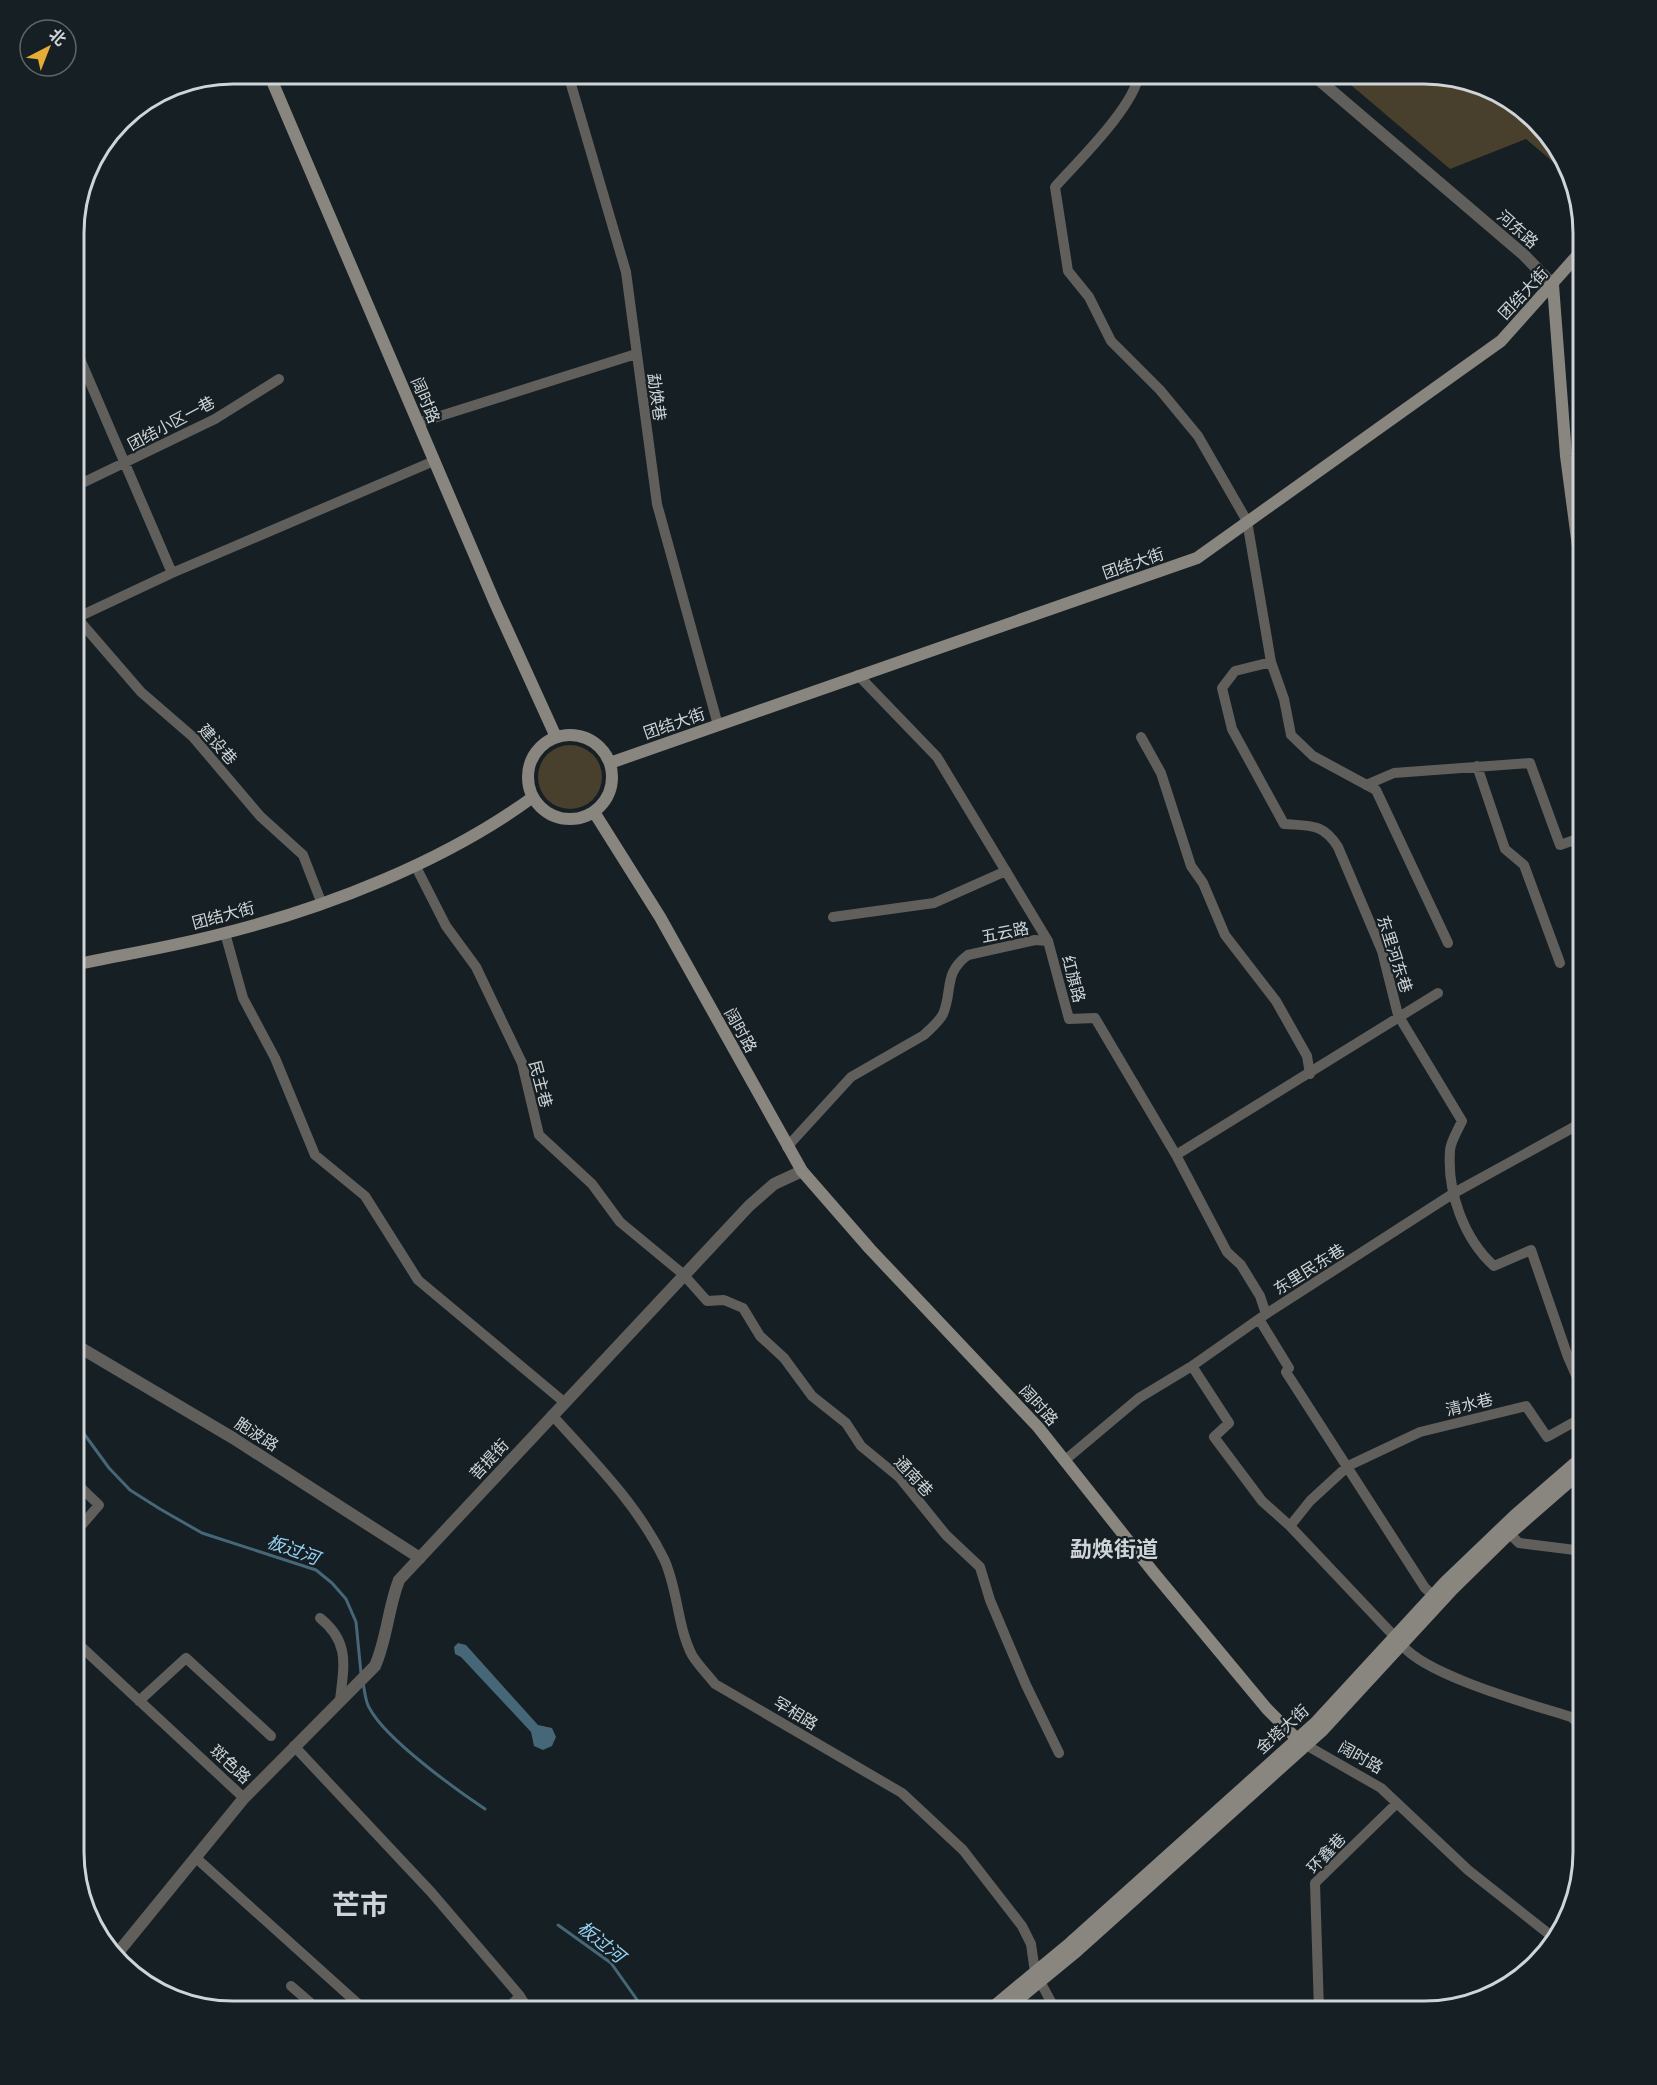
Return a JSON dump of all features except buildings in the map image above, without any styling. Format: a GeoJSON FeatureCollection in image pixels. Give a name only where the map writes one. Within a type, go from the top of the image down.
{"type":"FeatureCollection","features":[{"type":"Feature","properties":{"kind":"main road","name":"阔时路"},"geometry":{"type":"LineString","coordinates":[[273,84],[434,461],[556,737]]}},
{"type":"Feature","properties":{"kind":"main road","name":"团结大街"},"geometry":{"type":"LineString","coordinates":[[610,763],[1197,558],[1501,341],[1573,262]]}},
{"type":"Feature","properties":{"kind":"main road"},"geometry":{"type":"LineString","coordinates":[[1553,285],[1566,456],[1573,506]]}},
{"type":"Feature","properties":{"kind":"main road"},"geometry":{"type":"LineString","coordinates":[[556,737],[582,737],[599,747],[610,763],[613,777],[604,803],[594,812],[581,818],[560,818],[542,808],[533,797],[529,783],[529,769],[534,755],[543,744],[556,737]]}},
{"type":"Feature","properties":{"kind":"main road","name":"团结大街"},"geometry":{"type":"LineString","coordinates":[[84,963],[225,933],[322,904],[415,865],[496,824],[533,797]]}},
{"type":"Feature","properties":{"kind":"main road","name":"阔时路"},"geometry":{"type":"LineString","coordinates":[[594,812],[660,918],[786,1147],[802,1171],[870,1249],[1038,1427],[1267,1709],[1301,1742]]}},
{"type":"Feature","properties":{"kind":"main road","name":"金塔大街"},"geometry":{"type":"LineString","coordinates":[[1398,1641],[1433,1595],[1498,1530],[1573,1465]]}},
{"type":"Feature","properties":{"kind":"main road","name":"金塔大街"},"geometry":{"type":"LineString","coordinates":[[1015,2001],[1038,1977],[1301,1742],[1330,1708],[1398,1641],[1510,1534],[1573,1480]]}},
{"type":"Feature","properties":{"kind":"main road","name":"金塔大街"},"geometry":{"type":"LineString","coordinates":[[1004,2001],[1038,1977]]}},
{"type":"Feature","properties":{"kind":"street","name":"勐焕巷"},"geometry":{"type":"LineString","coordinates":[[571,84],[626,272],[657,504],[718,725]]}},
{"type":"Feature","properties":{"kind":"street"},"geometry":{"type":"LineString","coordinates":[[1136,84],[1117,117],[1055,187],[1068,271],[1089,297],[1111,341],[1160,390],[1198,436],[1247,521],[1271,662],[1284,699],[1291,735],[1313,756],[1376,790],[1448,943]]}},
{"type":"Feature","properties":{"kind":"street","name":"河东路"},"geometry":{"type":"LineString","coordinates":[[1324,84],[1524,255],[1553,285]]}},
{"type":"Feature","properties":{"kind":"street"},"geometry":{"type":"LineString","coordinates":[[418,423],[636,354]]}},
{"type":"Feature","properties":{"kind":"street"},"geometry":{"type":"LineString","coordinates":[[84,368],[172,573]]}},
{"type":"Feature","properties":{"kind":"street","name":"团结小区一巷"},"geometry":{"type":"LineString","coordinates":[[84,482],[215,419],[279,379]]}},
{"type":"Feature","properties":{"kind":"street"},"geometry":{"type":"LineString","coordinates":[[84,615],[172,573],[434,461]]}},
{"type":"Feature","properties":{"kind":"street","name":"建设巷"},"geometry":{"type":"LineString","coordinates":[[84,629],[141,692],[193,737],[260,816],[303,855],[322,904]]}},
{"type":"Feature","properties":{"kind":"street","name":"东里河东巷"},"geometry":{"type":"LineString","coordinates":[[1271,662],[1235,671],[1222,688],[1232,729],[1284,824],[1320,827],[1332,837],[1338,848],[1382,951],[1398,1015],[1462,1121],[1449,1150],[1455,1204],[1479,1252],[1494,1266],[1532,1250],[1573,1368]]}},
{"type":"Feature","properties":{"kind":"street","name":"红旗路"},"geometry":{"type":"LineString","coordinates":[[858,675],[937,757],[1048,941],[1069,1019],[1095,1018],[1176,1155],[1227,1252],[1241,1265],[1260,1296],[1262,1316]]}},
{"type":"Feature","properties":{"kind":"street"},"geometry":{"type":"LineString","coordinates":[[1142,737],[1161,773],[1191,866],[1203,883],[1225,935],[1276,1001],[1307,1056],[1310,1074]]}},
{"type":"Feature","properties":{"kind":"street"},"geometry":{"type":"LineString","coordinates":[[1366,785],[1394,773],[1530,763],[1560,845],[1573,841]]}},
{"type":"Feature","properties":{"kind":"street"},"geometry":{"type":"LineString","coordinates":[[1477,766],[1505,849],[1524,865],[1560,963]]}},
{"type":"Feature","properties":{"kind":"street","name":"民主巷"},"geometry":{"type":"LineString","coordinates":[[415,865],[446,926],[476,967],[522,1063],[539,1135],[591,1184],[620,1221],[683,1274]]}},
{"type":"Feature","properties":{"kind":"street"},"geometry":{"type":"LineString","coordinates":[[833,916],[934,903],[1006,871]]}},
{"type":"Feature","properties":{"kind":"street"},"geometry":{"type":"LineString","coordinates":[[225,933],[243,998],[275,1058],[315,1155],[364,1196],[418,1280],[564,1402]]}},
{"type":"Feature","properties":{"kind":"street","name":"五云路"},"geometry":{"type":"LineString","coordinates":[[786,1147],[851,1077],[924,1035],[934,1025],[943,1014],[947,987],[955,968],[968,955],[1035,940],[1048,941]]}},
{"type":"Feature","properties":{"kind":"street"},"geometry":{"type":"LineString","coordinates":[[1176,1155],[1310,1074],[1398,1015],[1438,993]]}},
{"type":"Feature","properties":{"kind":"street","name":"东里民东巷"},"geometry":{"type":"LineString","coordinates":[[1064,1461],[1139,1398],[1192,1366],[1262,1316],[1454,1193],[1573,1128]]}},
{"type":"Feature","properties":{"kind":"street","name":"菩提街"},"geometry":{"type":"LineString","coordinates":[[244,1798],[375,1666],[399,1580],[749,1206],[774,1185],[802,1171]]}},
{"type":"Feature","properties":{"kind":"street","name":"通南巷"},"geometry":{"type":"LineString","coordinates":[[683,1274],[707,1300],[723,1300],[743,1308],[760,1336],[784,1358],[812,1396],[846,1423],[861,1446],[900,1478],[946,1535],[980,1567],[990,1600],[1059,1753]]}},
{"type":"Feature","properties":{"kind":"street"},"geometry":{"type":"LineString","coordinates":[[1262,1316],[1289,1368],[1286,1372],[1425,1588],[1433,1595]]}},
{"type":"Feature","properties":{"kind":"street","name":"胞波路"},"geometry":{"type":"LineString","coordinates":[[84,1350],[233,1438],[420,1558]]}},
{"type":"Feature","properties":{"kind":"street"},"geometry":{"type":"LineString","coordinates":[[1192,1366],[1229,1424],[1214,1437],[1262,1501],[1290,1526],[1409,1654],[1444,1671],[1573,1719]]}},
{"type":"Feature","properties":{"kind":"street","name":"清水巷"},"geometry":{"type":"LineString","coordinates":[[1290,1526],[1311,1501],[1348,1466],[1420,1432],[1526,1406],[1546,1437],[1573,1423]]}},
{"type":"Feature","properties":{"kind":"street","name":"罕相路"},"geometry":{"type":"LineString","coordinates":[[552,1415],[603,1471],[648,1528],[665,1562],[687,1644],[693,1658],[715,1684],[902,1793],[963,1850],[1022,1926],[1031,1944],[1038,1977],[1050,2001]]}},
{"type":"Feature","properties":{"kind":"street"},"geometry":{"type":"LineString","coordinates":[[84,1491],[99,1505],[84,1522]]}},
{"type":"Feature","properties":{"kind":"street"},"geometry":{"type":"LineString","coordinates":[[1510,1534],[1519,1543],[1534,1547],[1573,1550]]}},
{"type":"Feature","properties":{"kind":"street"},"geometry":{"type":"LineString","coordinates":[[320,1618],[334,1629],[341,1643],[345,1660],[344,1696]]}},
{"type":"Feature","properties":{"kind":"street","name":"斑色路"},"geometry":{"type":"LineString","coordinates":[[84,1649],[244,1798],[121,1949]]}},
{"type":"Feature","properties":{"kind":"street"},"geometry":{"type":"LineString","coordinates":[[139,1701],[186,1658],[271,1736]]}},
{"type":"Feature","properties":{"kind":"street","name":"阔时路"},"geometry":{"type":"LineString","coordinates":[[1301,1742],[1381,1788],[1468,1870],[1549,1934]]}},
{"type":"Feature","properties":{"kind":"street"},"geometry":{"type":"LineString","coordinates":[[294,1746],[431,1892],[523,2001]]}},
{"type":"Feature","properties":{"kind":"street","name":"环鑫巷"},"geometry":{"type":"LineString","coordinates":[[1319,2001],[1316,1883],[1397,1803]]}},
{"type":"Feature","properties":{"kind":"street"},"geometry":{"type":"LineString","coordinates":[[195,1857],[351,2001]]}},
{"type":"Feature","properties":{"kind":"street"},"geometry":{"type":"LineString","coordinates":[[291,1986],[308,2001]]}},
{"type":"Feature","properties":{"kind":"street"},"geometry":{"type":"LineString","coordinates":[[515,2001],[520,1996]]}},
{"type":"Feature","properties":{"kind":"shaded area"},"geometry":{"type":"Polygon","coordinates":[[[1350,84],[1434,84],[1481,95],[1515,115],[1542,142],[1557,165],[1526,139],[1450,169],[1350,84]]]}},
{"type":"Feature","properties":{"kind":"shaded area"},"geometry":{"type":"Polygon","coordinates":[[[564,745],[576,745],[593,754],[600,765],[602,777],[600,789],[593,800],[576,809],[564,809],[552,804],[543,795],[538,783],[538,771],[543,759],[552,750],[564,745]]]}},
{"type":"Feature","properties":{"kind":"water"},"geometry":{"type":"Polygon","coordinates":[[[458,1643],[466,1645],[538,1725],[552,1728],[556,1737],[552,1746],[543,1750],[534,1746],[531,1732],[461,1657],[455,1654],[454,1647],[458,1643]]]}},
{"type":"Feature","properties":{"kind":"waterway","name":"板过河"},"geometry":{"type":"LineString","coordinates":[[84,1434],[109,1468],[130,1490],[160,1509],[202,1533],[316,1570],[332,1583],[346,1599],[356,1622],[361,1673]]}},
{"type":"Feature","properties":{"kind":"waterway","name":"板过河"},"geometry":{"type":"LineString","coordinates":[[363,1683],[368,1706],[390,1734],[440,1776],[485,1809]]}},
{"type":"Feature","properties":{"kind":"waterway","name":"板过河"},"geometry":{"type":"LineString","coordinates":[[558,1925],[611,1963],[638,2001]]}},
{"type":"Feature","properties":{"kind":"district","name":"勐焕街道"},"geometry":{"type":"Point","coordinates":[1114,1549]}},
{"type":"Feature","properties":{"kind":"district","name":"芒市"},"geometry":{"type":"Point","coordinates":[360,1905]}}]}
